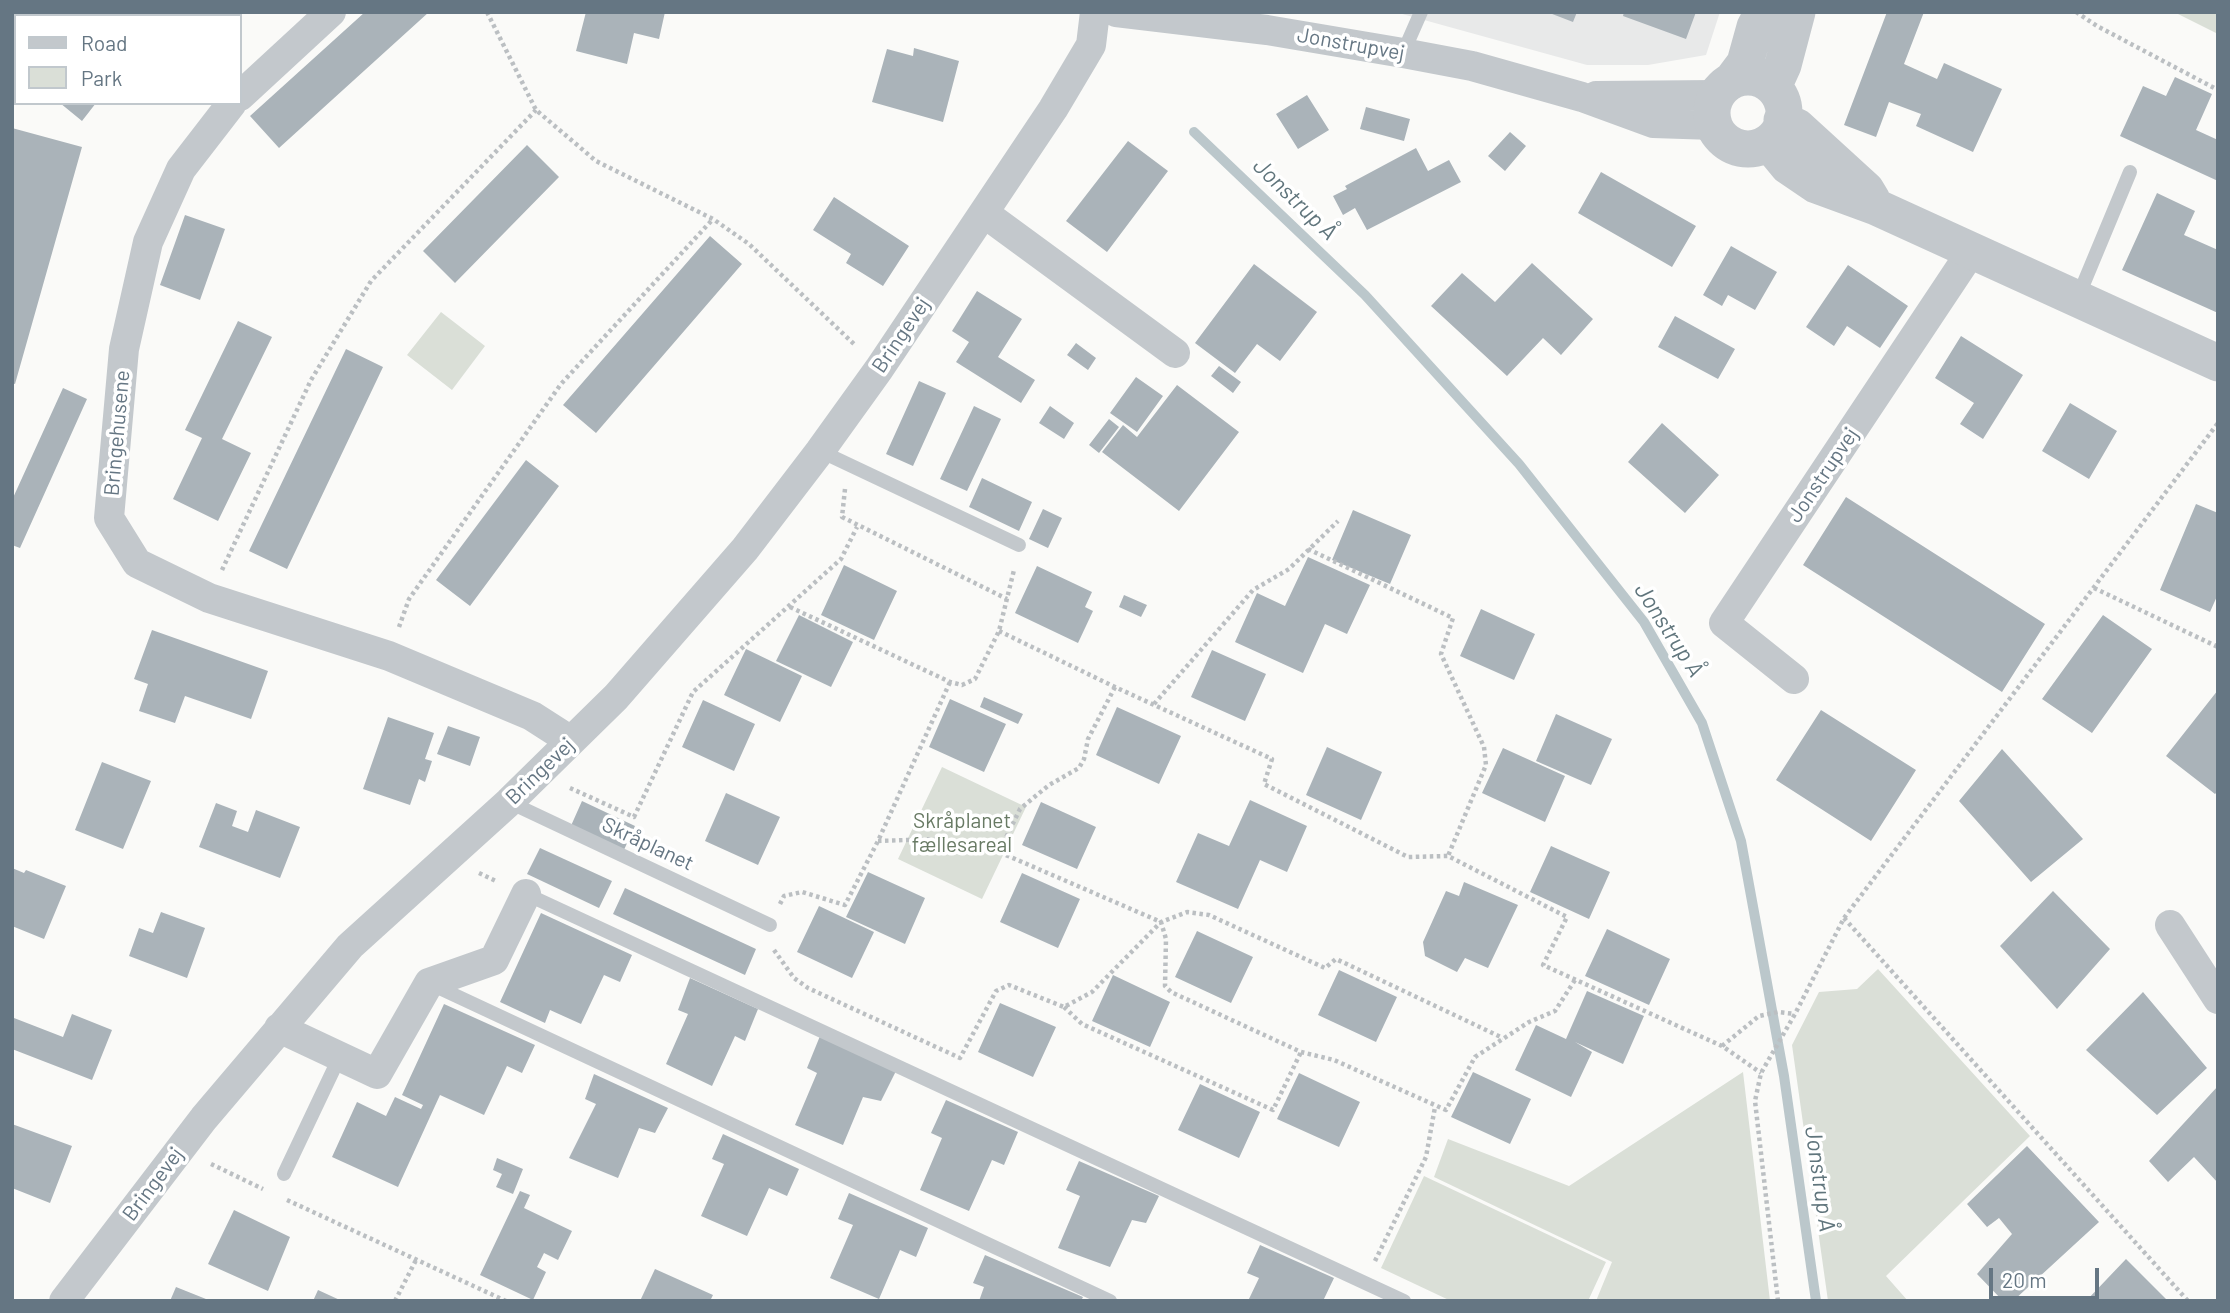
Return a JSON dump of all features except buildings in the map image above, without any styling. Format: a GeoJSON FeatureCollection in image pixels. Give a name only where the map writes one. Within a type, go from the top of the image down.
{"type":"FeatureCollection","features":[{"type":"Feature","properties":{"kind":"street"},"geometry":{"type":"LineString","coordinates":[[242,94],[331,12]]}},
{"type":"Feature","properties":{"kind":"street","name":"Bringevej"},"geometry":{"type":"LineString","coordinates":[[64,1301],[181,1146],[350,946],[509,802],[616,697],[728,569],[820,452],[879,369],[1053,109],[1091,45],[1094,12]]}},
{"type":"Feature","properties":{"kind":"street","name":"Jonstrupvej"},"geometry":{"type":"LineString","coordinates":[[1116,12],[1268,30],[1403,53],[1472,66],[1582,97],[1655,94],[1721,100]]}},
{"type":"Feature","properties":{"kind":"street"},"geometry":{"type":"LineString","coordinates":[[1763,12],[1755,27],[1745,63],[1721,100],[1722,138],[1735,147],[1746,150],[1775,117],[1783,65],[1797,12]]}},
{"type":"Feature","properties":{"kind":"street"},"geometry":{"type":"LineString","coordinates":[[1721,100],[1745,76],[1755,77],[1775,117],[1788,166],[1816,185],[1876,207],[2218,363]]}},
{"type":"Feature","properties":{"kind":"street","name":"Bringehusene"},"geometry":{"type":"LineString","coordinates":[[230,105],[181,169],[148,242],[124,349],[109,518],[137,563],[209,598],[389,656],[532,716],[571,741]]}},
{"type":"Feature","properties":{"kind":"street"},"geometry":{"type":"LineString","coordinates":[[984,213],[1175,353]]}},
{"type":"Feature","properties":{"kind":"street","name":"Jonstrupvej"},"geometry":{"type":"LineString","coordinates":[[1794,679],[1724,623],[1971,252]]}},
{"type":"Feature","properties":{"kind":"street"},"geometry":{"type":"LineString","coordinates":[[279,1028],[377,1074],[429,983],[494,960],[526,894]]}},
{"type":"Feature","properties":{"kind":"street"},"geometry":{"type":"LineString","coordinates":[[2170,925],[2218,999]]}},
{"type":"Feature","properties":{"kind":"lane"},"geometry":{"type":"LineString","coordinates":[[1403,53],[1421,12]]}},
{"type":"Feature","properties":{"kind":"lane"},"geometry":{"type":"LineString","coordinates":[[2077,299],[2130,172]]}},
{"type":"Feature","properties":{"kind":"lane"},"geometry":{"type":"LineString","coordinates":[[820,452],[1019,545]]}},
{"type":"Feature","properties":{"kind":"lane","name":"Skråplanet"},"geometry":{"type":"LineString","coordinates":[[509,802],[770,925]]}},
{"type":"Feature","properties":{"kind":"lane"},"geometry":{"type":"LineString","coordinates":[[526,894],[1404,1301]]}},
{"type":"Feature","properties":{"kind":"lane"},"geometry":{"type":"LineString","coordinates":[[429,983],[1110,1301]]}},
{"type":"Feature","properties":{"kind":"lane"},"geometry":{"type":"LineString","coordinates":[[284,1174],[340,1056]]}},
{"type":"Feature","properties":{"kind":"path"},"geometry":{"type":"LineString","coordinates":[[487,12],[536,110],[596,160],[713,219],[749,244],[879,369]]}},
{"type":"Feature","properties":{"kind":"path"},"geometry":{"type":"LineString","coordinates":[[2076,12],[2096,26],[2218,90]]}},
{"type":"Feature","properties":{"kind":"path"},"geometry":{"type":"LineString","coordinates":[[209,598],[311,380],[371,282],[536,110]]}},
{"type":"Feature","properties":{"kind":"path"},"geometry":{"type":"LineString","coordinates":[[389,656],[409,599],[561,384],[713,219]]}},
{"type":"Feature","properties":{"kind":"path"},"geometry":{"type":"LineString","coordinates":[[1778,1301],[1755,1101],[1761,1073],[1795,1014],[1844,918],[2218,424]]}},
{"type":"Feature","properties":{"kind":"path"},"geometry":{"type":"LineString","coordinates":[[855,468],[844,490],[842,517],[857,527],[1007,599]]}},
{"type":"Feature","properties":{"kind":"path"},"geometry":{"type":"LineString","coordinates":[[1154,704],[1253,590],[1289,569],[1338,521]]}},
{"type":"Feature","properties":{"kind":"path"},"geometry":{"type":"LineString","coordinates":[[537,774],[634,817],[693,692],[841,559],[857,527]]}},
{"type":"Feature","properties":{"kind":"path"},"geometry":{"type":"LineString","coordinates":[[790,607],[950,682],[962,685],[975,680],[999,631],[1019,545]]}},
{"type":"Feature","properties":{"kind":"path"},"geometry":{"type":"LineString","coordinates":[[1308,549],[1453,618],[1441,654],[1484,747],[1486,765],[1448,856]]}},
{"type":"Feature","properties":{"kind":"path"},"geometry":{"type":"LineString","coordinates":[[2094,588],[2218,647]]}},
{"type":"Feature","properties":{"kind":"path"},"geometry":{"type":"LineString","coordinates":[[999,631],[1272,759],[1264,784],[1408,857],[1448,856],[1567,917],[1543,965],[1722,1046],[1761,1073]]}},
{"type":"Feature","properties":{"kind":"path"},"geometry":{"type":"LineString","coordinates":[[950,682],[878,841],[845,905],[802,892],[784,896],[770,925],[767,940],[794,978],[808,988],[960,1058],[996,991],[1009,985],[1064,1007],[1082,1024],[1273,1110],[1301,1052]]}},
{"type":"Feature","properties":{"kind":"path"},"geometry":{"type":"LineString","coordinates":[[999,852],[1020,809],[1049,785],[1079,768],[1084,759],[1088,739],[1115,687]]}},
{"type":"Feature","properties":{"kind":"path"},"geometry":{"type":"LineString","coordinates":[[878,841],[934,839],[999,852],[1161,922]]}},
{"type":"Feature","properties":{"kind":"path"},"geometry":{"type":"LineString","coordinates":[[445,858],[526,894]]}},
{"type":"Feature","properties":{"kind":"path"},"geometry":{"type":"LineString","coordinates":[[1064,1007],[1092,992],[1161,922],[1187,912],[1209,915],[1325,968],[1336,959],[1503,1038]]}},
{"type":"Feature","properties":{"kind":"path"},"geometry":{"type":"LineString","coordinates":[[1844,918],[2188,1301]]}},
{"type":"Feature","properties":{"kind":"path"},"geometry":{"type":"LineString","coordinates":[[1161,922],[1166,939],[1164,986],[1171,992],[1301,1052],[1334,1060],[1446,1110],[1475,1057],[1529,1022],[1555,1011],[1575,980]]}},
{"type":"Feature","properties":{"kind":"path"},"geometry":{"type":"LineString","coordinates":[[1722,1046],[1759,1016],[1779,1012],[1795,1014]]}},
{"type":"Feature","properties":{"kind":"path"},"geometry":{"type":"LineString","coordinates":[[1363,1283],[1426,1157],[1435,1107]]}},
{"type":"Feature","properties":{"kind":"path"},"geometry":{"type":"LineString","coordinates":[[181,1146],[216,1167],[275,1194]]}},
{"type":"Feature","properties":{"kind":"path"},"geometry":{"type":"LineString","coordinates":[[286,1199],[506,1301]]}},
{"type":"Feature","properties":{"kind":"path"},"geometry":{"type":"LineString","coordinates":[[395,1301],[416,1259]]}},
{"type":"Feature","properties":{"kind":"shaded area"},"geometry":{"type":"Polygon","coordinates":[[[1395,12],[1720,12],[1706,55],[1648,65],[1587,65],[1395,12]]]}},
{"type":"Feature","properties":{"kind":"green space"},"geometry":{"type":"Polygon","coordinates":[[[2174,12],[2218,12],[2218,34],[2174,12]]]}},
{"type":"Feature","properties":{"kind":"green space"},"geometry":{"type":"Polygon","coordinates":[[[441,312],[485,346],[452,390],[407,355],[441,312]]]}},
{"type":"Feature","properties":{"kind":"green space","name":"Skråplanet fællesareal"},"geometry":{"type":"Polygon","coordinates":[[[942,767],[1026,807],[982,899],[898,859],[942,767]]]}},
{"type":"Feature","properties":{"kind":"green space"},"geometry":{"type":"Polygon","coordinates":[[[1878,969],[2030,1136],[1886,1276],[1908,1301],[1828,1301],[1792,1045],[1819,992],[1857,989],[1878,969]]]}},
{"type":"Feature","properties":{"kind":"green space"},"geometry":{"type":"Polygon","coordinates":[[[1743,1072],[1770,1301],[1596,1301],[1612,1262],[1434,1177],[1448,1139],[1569,1186],[1743,1072]]]}},
{"type":"Feature","properties":{"kind":"green space"},"geometry":{"type":"Polygon","coordinates":[[[1424,1176],[1606,1262],[1588,1301],[1451,1301],[1381,1268],[1424,1176]]]}},
{"type":"Feature","properties":{"kind":"waterway","name":"Jonstrup Å"},"geometry":{"type":"LineString","coordinates":[[1194,132],[1365,295],[1519,464],[1644,622],[1702,723],[1741,841],[1784,1076],[1816,1301]]}}]}
